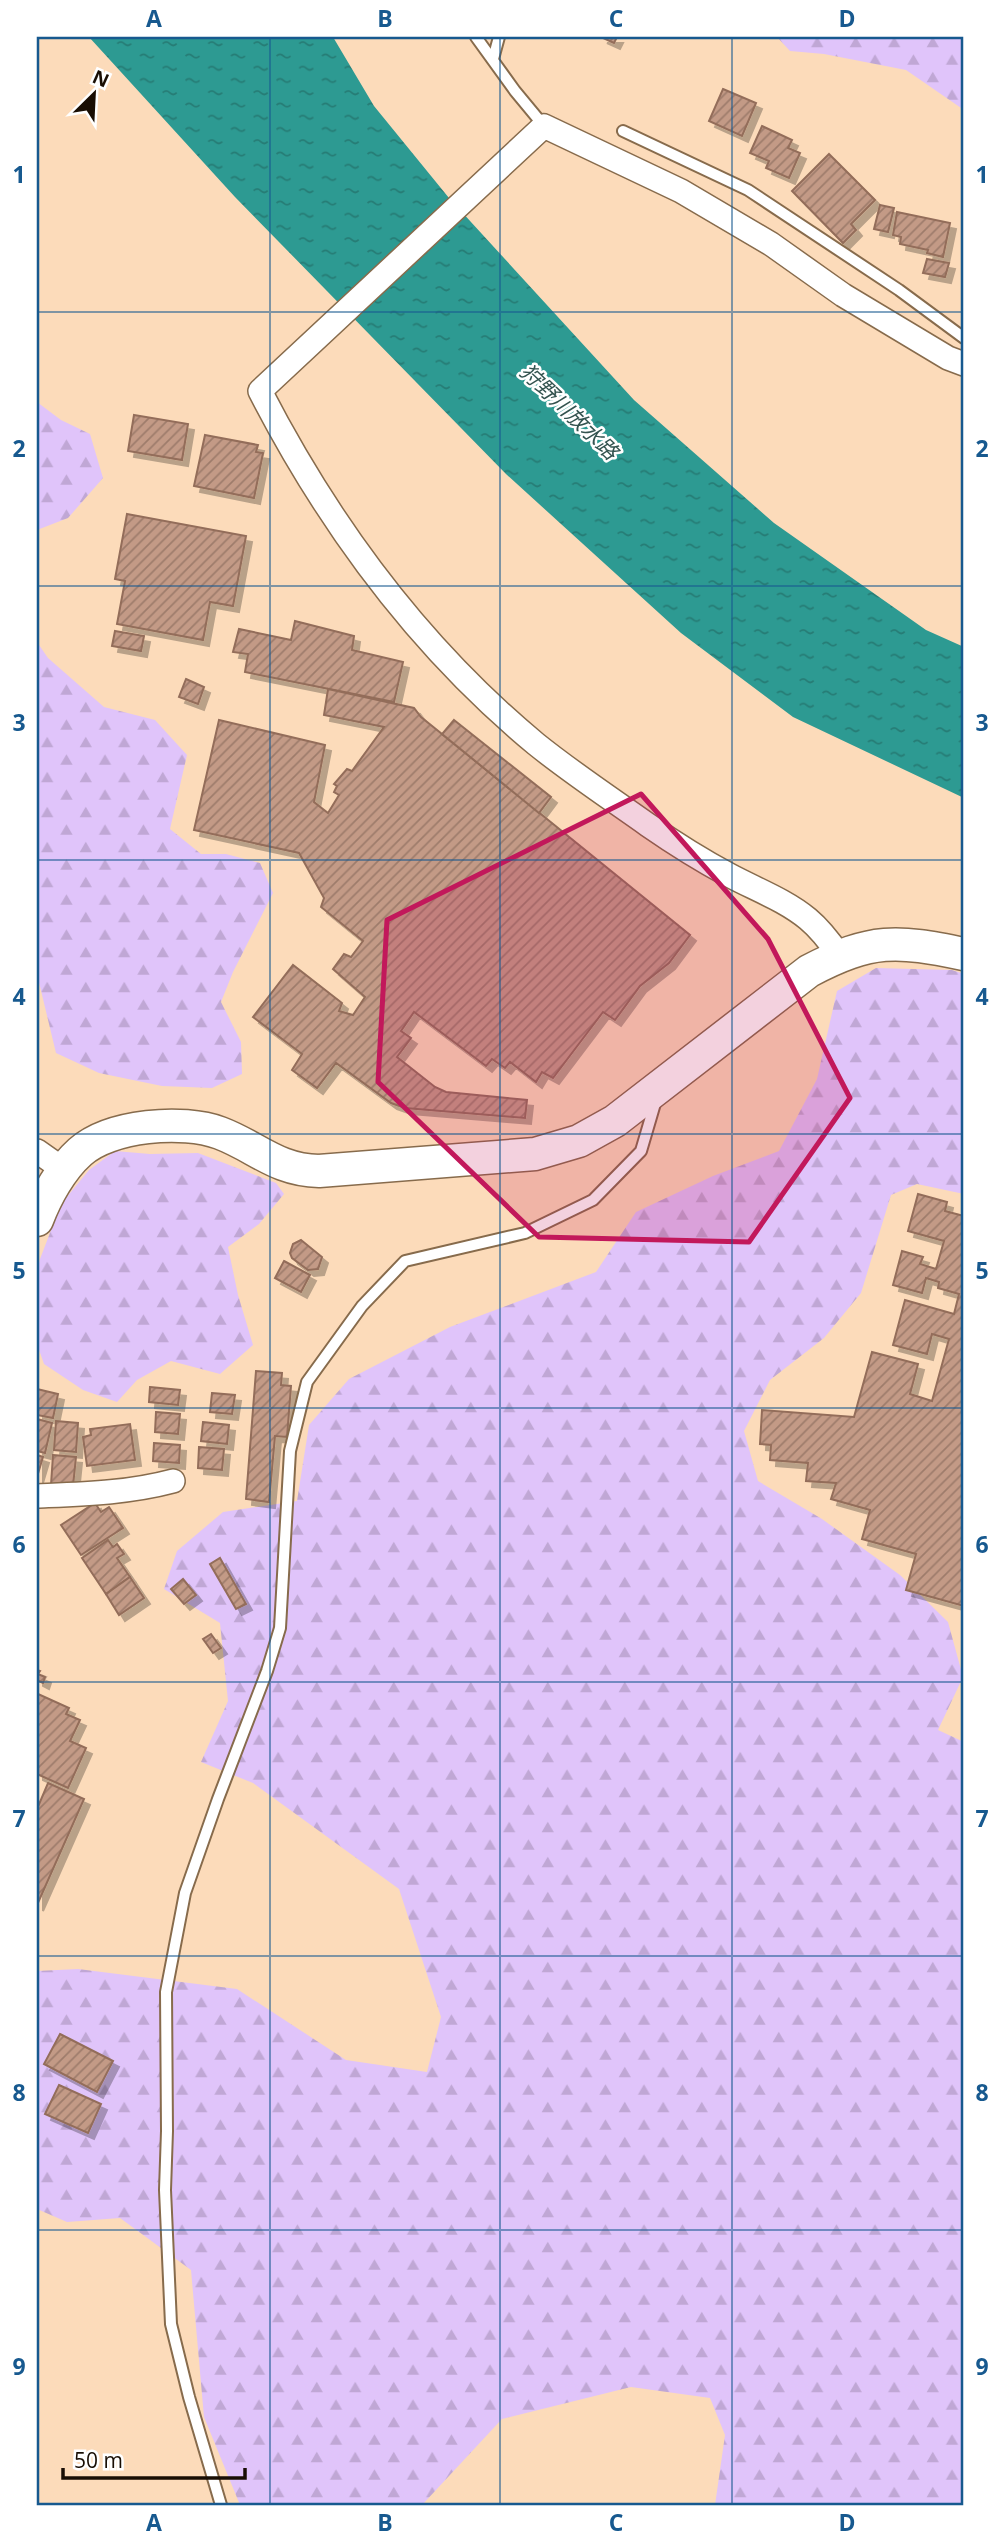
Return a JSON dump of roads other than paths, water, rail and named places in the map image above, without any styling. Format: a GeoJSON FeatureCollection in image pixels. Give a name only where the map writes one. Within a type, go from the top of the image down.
{"type":"FeatureCollection","features":[{"type":"Feature","properties":{"kind":"street"},"geometry":{"type":"LineString","coordinates":[[839,955],[821,931],[791,907],[727,874],[659,832],[536,744],[451,666],[396,603],[350,542],[286,442],[260,391],[544,126],[681,191],[771,244],[843,295],[948,358],[964,364]]}},
{"type":"Feature","properties":{"kind":"street"},"geometry":{"type":"LineString","coordinates":[[37,1220],[64,1170],[81,1151],[97,1141],[142,1127],[189,1125],[219,1133],[299,1171],[535,1154],[579,1141],[603,1128],[809,971],[839,955],[888,943],[922,945],[964,954]]}},
{"type":"Feature","properties":{"kind":"street"},"geometry":{"type":"LineString","coordinates":[[37,1151],[64,1170]]}},
{"type":"Feature","properties":{"kind":"street"},"geometry":{"type":"LineString","coordinates":[[37,1496],[108,1492],[173,1480]]}},
{"type":"Feature","properties":{"kind":"lane"},"geometry":{"type":"LineString","coordinates":[[476,37],[544,126]]}},
{"type":"Feature","properties":{"kind":"lane"},"geometry":{"type":"LineString","coordinates":[[493,59],[499,37]]}},
{"type":"Feature","properties":{"kind":"lane"},"geometry":{"type":"LineString","coordinates":[[623,131],[748,190],[899,290],[964,338]]}},
{"type":"Feature","properties":{"kind":"lane"},"geometry":{"type":"LineString","coordinates":[[221,2505],[171,2324],[164,2190],[167,2130],[166,1992],[185,1894],[218,1799],[268,1671],[280,1628],[290,1451],[307,1382],[362,1306],[405,1261],[525,1233],[593,1200],[641,1151],[660,1087]]}},
{"type":"Feature","properties":{"kind":"water","name":"狩野川放水路"},"geometry":{"type":"Polygon","coordinates":[[[89,37],[333,37],[374,106],[449,198],[634,400],[774,523],[926,630],[964,647],[964,798],[793,717],[681,633],[506,474],[235,197],[89,37]]]}}]}
